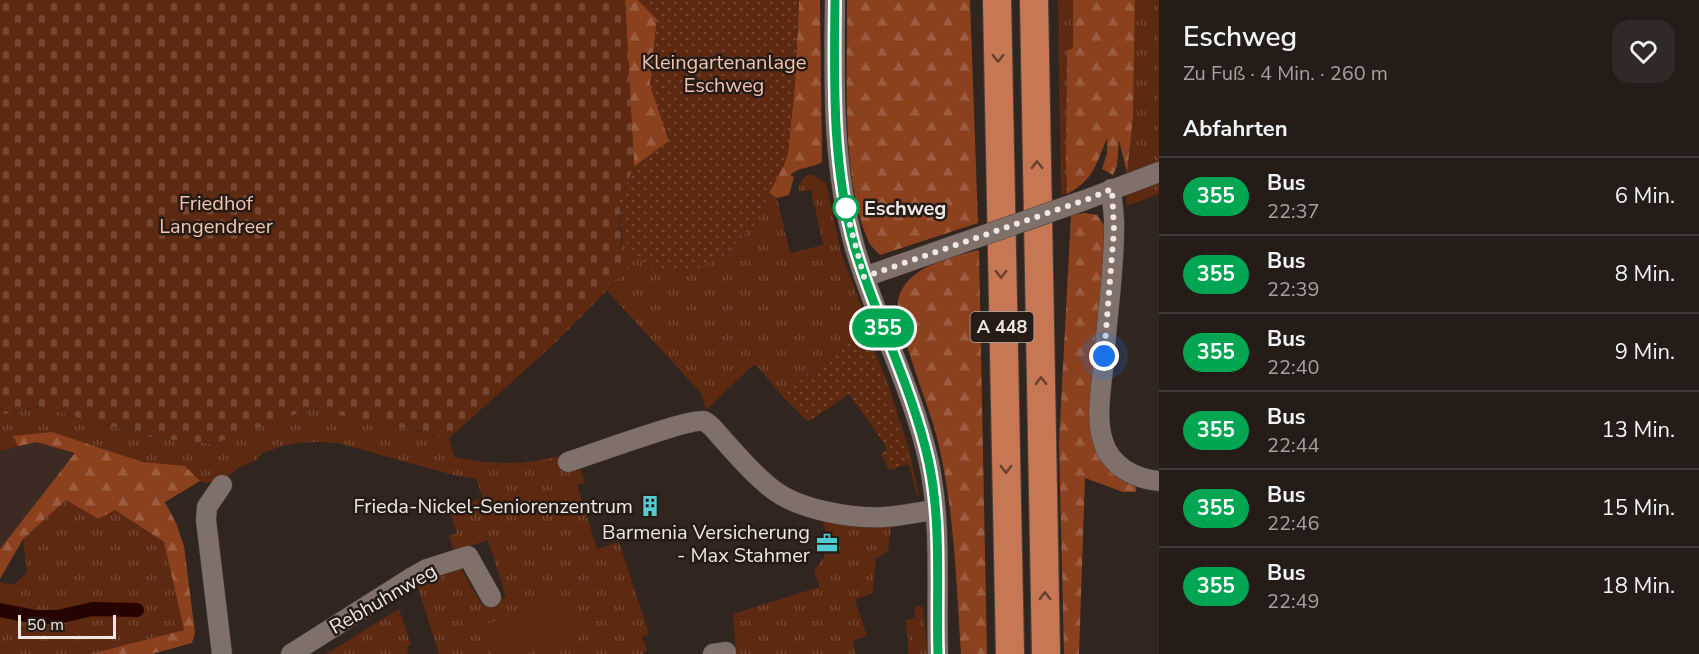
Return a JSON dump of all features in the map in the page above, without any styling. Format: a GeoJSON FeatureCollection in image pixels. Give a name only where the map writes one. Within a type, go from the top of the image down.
{"type":"FeatureCollection","features":[{"type":"Feature","properties":{"kind":"highway","name":"A 448"},"geometry":{"type":"LineString","coordinates":[[997,0],[1010,654]]}},
{"type":"Feature","properties":{"kind":"highway","name":"A 448"},"geometry":{"type":"LineString","coordinates":[[1036,6],[1046,654]]}},
{"type":"Feature","properties":{"kind":"street"},"geometry":{"type":"LineString","coordinates":[[835,0],[833,89],[839,168],[848,216],[864,277],[903,377],[929,464],[935,510],[939,654]]}},
{"type":"Feature","properties":{"kind":"street"},"geometry":{"type":"LineString","coordinates":[[864,277],[1159,172]]}},
{"type":"Feature","properties":{"kind":"street"},"geometry":{"type":"LineString","coordinates":[[1104,192],[1114,230],[1100,398],[1100,428],[1109,455],[1125,470],[1142,479],[1159,481]]}},
{"type":"Feature","properties":{"kind":"street"},"geometry":{"type":"LineString","coordinates":[[568,462],[649,435],[703,421],[711,426],[775,492],[809,507],[831,513],[884,517],[935,510]]}},
{"type":"Feature","properties":{"kind":"street"},"geometry":{"type":"LineString","coordinates":[[222,485],[207,507],[206,520],[222,654]]}},
{"type":"Feature","properties":{"kind":"street","name":"Rebhuhnweg"},"geometry":{"type":"LineString","coordinates":[[291,654],[427,569],[468,556],[492,597]]}},
{"type":"Feature","properties":{"kind":"street"},"geometry":{"type":"LineString","coordinates":[[713,654],[726,652],[726,654]]}},
{"type":"Feature","properties":{"kind":"shaded area"},"geometry":{"type":"Polygon","coordinates":[[[36,442],[75,453],[0,549],[0,451],[36,442]]]}},
{"type":"Feature","properties":{"kind":"green space","name":"Friedhof Langendreer"},"geometry":{"type":"Polygon","coordinates":[[[0,0],[625,0],[634,167],[620,200],[621,249],[630,267],[553,345],[449,438],[310,409],[213,444],[155,438],[38,407],[0,415],[0,0]]]}},
{"type":"Feature","properties":{"kind":"green space"},"geometry":{"type":"Polygon","coordinates":[[[625,0],[638,0],[657,19],[650,85],[669,141],[634,167],[625,0]]]}},
{"type":"Feature","properties":{"kind":"green space","name":"Kleingartenanlage Eschweg"},"geometry":{"type":"Polygon","coordinates":[[[638,0],[799,0],[795,81],[788,152],[784,165],[757,222],[721,258],[687,273],[648,266],[622,238],[620,200],[634,167],[669,141],[650,85],[657,19],[638,0]]]}},
{"type":"Feature","properties":{"kind":"green space"},"geometry":{"type":"Polygon","coordinates":[[[799,0],[820,0],[822,162],[790,175],[794,177],[789,195],[777,198],[769,193],[784,165],[788,152],[795,83],[799,0]]]}},
{"type":"Feature","properties":{"kind":"green space"},"geometry":{"type":"Polygon","coordinates":[[[847,0],[970,0],[978,223],[880,255],[869,242],[859,214],[849,154],[847,0]]]}},
{"type":"Feature","properties":{"kind":"green space"},"geometry":{"type":"Polygon","coordinates":[[[1058,0],[1073,0],[1073,48],[1067,50],[1067,194],[1061,194],[1058,0]]]}},
{"type":"Feature","properties":{"kind":"green space"},"geometry":{"type":"Polygon","coordinates":[[[1073,0],[1135,0],[1133,117],[1127,173],[1119,140],[1117,166],[1113,175],[1102,169],[1107,153],[1107,138],[1089,177],[1067,194],[1067,50],[1073,48],[1073,0]]]}},
{"type":"Feature","properties":{"kind":"green space"},"geometry":{"type":"Polygon","coordinates":[[[1135,0],[1159,0],[1159,163],[1127,173],[1133,117],[1135,0]]]}},
{"type":"Feature","properties":{"kind":"green space"},"geometry":{"type":"Polygon","coordinates":[[[811,174],[826,183],[841,253],[870,329],[870,340],[887,381],[908,446],[919,495],[917,496],[904,445],[860,331],[782,396],[758,367],[753,365],[706,410],[702,394],[607,291],[630,267],[621,249],[622,238],[648,266],[721,258],[757,222],[769,193],[777,198],[790,253],[823,245],[811,190],[799,192],[802,181],[811,174]]]}},
{"type":"Feature","properties":{"kind":"green space"},"geometry":{"type":"Polygon","coordinates":[[[1159,178],[1159,194],[1126,206],[1127,189],[1159,178]]]}},
{"type":"Feature","properties":{"kind":"green space"},"geometry":{"type":"Polygon","coordinates":[[[1085,213],[1097,215],[1108,231],[1093,422],[1136,485],[1136,492],[1123,492],[1085,478],[1079,654],[1064,654],[1059,442],[1071,215],[1085,213]]]}},
{"type":"Feature","properties":{"kind":"green space"},"geometry":{"type":"Polygon","coordinates":[[[979,250],[987,654],[961,654],[953,537],[946,479],[933,423],[901,323],[898,300],[903,288],[920,271],[943,260],[979,250]]]}},
{"type":"Feature","properties":{"kind":"green space"},"geometry":{"type":"Polygon","coordinates":[[[861,330],[882,378],[909,464],[889,470],[881,453],[887,451],[884,443],[849,394],[808,422],[782,396],[861,330]]]}},
{"type":"Feature","properties":{"kind":"green space"},"geometry":{"type":"Polygon","coordinates":[[[38,407],[155,438],[213,444],[310,409],[449,438],[454,457],[470,460],[500,463],[529,462],[574,452],[585,482],[577,485],[597,549],[619,542],[649,634],[642,637],[647,651],[643,652],[644,654],[439,654],[417,585],[460,567],[482,605],[506,597],[488,540],[454,551],[449,536],[457,533],[449,509],[483,498],[476,479],[453,475],[338,443],[299,443],[282,446],[261,454],[256,460],[238,468],[224,480],[206,483],[200,481],[165,501],[143,462],[84,442],[75,453],[36,442],[0,451],[0,415],[38,407]]]}},
{"type":"Feature","properties":{"kind":"green space"},"geometry":{"type":"Polygon","coordinates":[[[52,432],[143,462],[185,466],[200,481],[165,502],[184,546],[195,633],[192,643],[152,654],[90,654],[184,630],[164,542],[115,510],[98,519],[66,500],[23,539],[0,579],[0,549],[75,453],[37,442],[18,446],[13,436],[52,432]]]}},
{"type":"Feature","properties":{"kind":"green space"},"geometry":{"type":"Polygon","coordinates":[[[66,500],[97,519],[115,510],[164,542],[184,630],[90,654],[0,654],[0,582],[13,585],[27,573],[23,539],[66,500]]]}},
{"type":"Feature","properties":{"kind":"green space"},"geometry":{"type":"Polygon","coordinates":[[[822,518],[892,520],[888,551],[876,559],[873,593],[855,600],[867,636],[852,641],[856,654],[736,654],[733,614],[819,587],[814,570],[825,556],[822,539],[826,533],[822,518]]]}},
{"type":"Feature","properties":{"kind":"green space"},"geometry":{"type":"Polygon","coordinates":[[[570,597],[583,635],[525,654],[493,654],[484,625],[570,597]]]}},
{"type":"Feature","properties":{"kind":"green space"},"geometry":{"type":"Polygon","coordinates":[[[915,606],[923,607],[928,654],[908,654],[905,620],[915,618],[915,606]]]}},
{"type":"Feature","properties":{"kind":"green space"},"geometry":{"type":"Polygon","coordinates":[[[399,609],[411,645],[407,646],[408,654],[326,654],[399,609]]]}},
{"type":"Feature","properties":{"kind":"waterway"},"geometry":{"type":"LineString","coordinates":[[0,610],[36,617],[58,617],[92,609],[137,610]]}},
{"type":"Feature","properties":{"kind":"bus line","name":"355"},"geometry":{"type":"LineString","coordinates":[[835,0],[833,89],[839,168],[845,206],[859,261],[903,377],[929,464],[937,537],[938,654]]}},
{"type":"Feature","properties":{"kind":"place","name":"Eschweg"},"geometry":{"type":"Point","coordinates":[846,208]}},
{"type":"Feature","properties":{"kind":"place","name":"Frieda-Nickel-Seniorenzentrum"},"geometry":{"type":"Point","coordinates":[650,506]}},
{"type":"Feature","properties":{"kind":"place","name":"Barmenia Versicherung - Max Stahmer"},"geometry":{"type":"Point","coordinates":[827,543]}},
{"type":"Feature","properties":{"kind":"route"},"geometry":{"type":"LineString","coordinates":[[846,208],[845,206],[864,277],[1112,189],[1114,230],[1104,356]]}}]}
